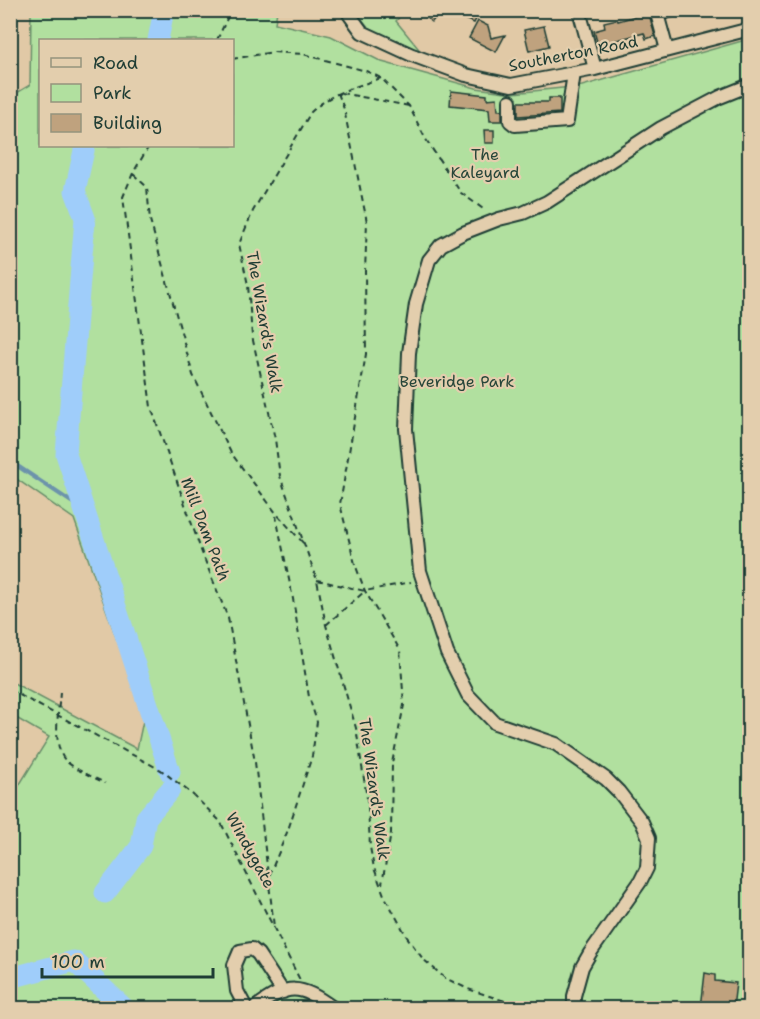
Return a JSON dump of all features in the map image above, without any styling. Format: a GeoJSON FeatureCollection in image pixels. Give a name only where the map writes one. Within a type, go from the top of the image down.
{"type":"FeatureCollection","features":[{"type":"Feature","properties":{"kind":"street","name":"Southerton Road"},"geometry":{"type":"LineString","coordinates":[[350,10],[350,15],[362,32],[412,55],[466,75],[511,85],[595,69],[750,29]]}},
{"type":"Feature","properties":{"kind":"street"},"geometry":{"type":"LineString","coordinates":[[579,10],[595,69]]}},
{"type":"Feature","properties":{"kind":"street"},"geometry":{"type":"LineString","coordinates":[[656,10],[667,50]]}},
{"type":"Feature","properties":{"kind":"street"},"geometry":{"type":"LineString","coordinates":[[510,101],[510,121],[515,125],[567,121],[573,73]]}},
{"type":"Feature","properties":{"kind":"street"},"geometry":{"type":"LineString","coordinates":[[574,1008],[574,996],[582,967],[640,882],[647,868],[649,838],[642,822],[606,779],[556,744],[495,723],[468,695],[447,653],[420,571],[406,429],[409,352],[416,304],[429,260],[441,244],[463,233],[499,219],[523,213],[547,202],[661,128],[720,97],[750,85]]}},
{"type":"Feature","properties":{"kind":"street"},"geometry":{"type":"LineString","coordinates":[[246,1008],[237,991],[234,964],[240,951],[252,949],[258,954],[282,992]]}},
{"type":"Feature","properties":{"kind":"street"},"geometry":{"type":"LineString","coordinates":[[255,1008],[282,992],[306,990],[333,1008]]}},
{"type":"Feature","properties":{"kind":"path"},"geometry":{"type":"LineString","coordinates":[[217,39],[231,10]]}},
{"type":"Feature","properties":{"kind":"path"},"geometry":{"type":"LineString","coordinates":[[234,59],[273,52],[303,54],[366,71],[381,78],[409,106],[425,138],[461,193],[499,219]]}},
{"type":"Feature","properties":{"kind":"path","name":"The Wizard's Walk"},"geometry":{"type":"LineString","coordinates":[[381,78],[338,93],[324,100],[311,112],[253,212],[239,243],[248,285],[252,336],[280,476],[317,580],[326,625],[356,728],[368,805],[370,847],[381,887],[407,937],[423,958],[445,978],[468,989],[526,1008]]}},
{"type":"Feature","properties":{"kind":"path"},"geometry":{"type":"LineString","coordinates":[[338,93],[409,106]]}},
{"type":"Feature","properties":{"kind":"path","name":"The Wizard's Walk"},"geometry":{"type":"LineString","coordinates":[[338,93],[344,109],[367,222],[364,271],[366,354],[340,504],[364,591],[400,650],[404,705],[392,763],[391,833],[381,887]]}},
{"type":"Feature","properties":{"kind":"path","name":"Mill Dam Path"},"geometry":{"type":"LineString","coordinates":[[148,147],[133,173],[123,197],[151,407],[198,543],[228,618],[255,762],[274,927]]}},
{"type":"Feature","properties":{"kind":"path"},"geometry":{"type":"LineString","coordinates":[[133,173],[147,187],[150,220],[193,375],[231,453],[276,513],[307,547]]}},
{"type":"Feature","properties":{"kind":"path"},"geometry":{"type":"LineString","coordinates":[[268,878],[288,830],[312,756],[317,722],[309,697],[276,513]]}},
{"type":"Feature","properties":{"kind":"path"},"geometry":{"type":"LineString","coordinates":[[317,580],[364,591],[423,579]]}},
{"type":"Feature","properties":{"kind":"path"},"geometry":{"type":"LineString","coordinates":[[326,625],[364,591]]}},
{"type":"Feature","properties":{"kind":"path","name":"Windygate"},"geometry":{"type":"LineString","coordinates":[[10,690],[161,770],[199,801],[220,822],[306,990]]}},
{"type":"Feature","properties":{"kind":"path"},"geometry":{"type":"LineString","coordinates":[[60,692],[57,730],[59,748],[66,761],[105,783]]}},
{"type":"Feature","properties":{"kind":"green space","name":"Beveridge Park"},"geometry":{"type":"Polygon","coordinates":[[[31,11],[277,11],[275,23],[331,36],[382,62],[476,88],[513,93],[582,86],[749,39],[749,1008],[11,1008],[11,792],[15,792],[49,737],[11,715],[10,681],[137,749],[144,716],[74,519],[11,475],[10,97],[30,85],[31,11]]]}},
{"type":"Feature","properties":{"kind":"green space"},"geometry":{"type":"Polygon","coordinates":[[[357,11],[405,11],[396,21],[422,53],[369,28],[357,11]]]}},
{"type":"Feature","properties":{"kind":"building"},"geometry":{"type":"Polygon","coordinates":[[[416,10],[441,10],[432,22],[416,10]]]}},
{"type":"Feature","properties":{"kind":"building"},"geometry":{"type":"Polygon","coordinates":[[[466,10],[478,15],[474,23],[462,18],[466,10]]]}},
{"type":"Feature","properties":{"kind":"building"},"geometry":{"type":"Polygon","coordinates":[[[638,10],[648,10],[655,36],[646,39],[644,33],[598,45],[594,31],[605,28],[604,22],[639,15],[638,10]]]}},
{"type":"Feature","properties":{"kind":"building"},"geometry":{"type":"Polygon","coordinates":[[[665,10],[686,10],[686,14],[667,19],[665,10]]]}},
{"type":"Feature","properties":{"kind":"building"},"geometry":{"type":"Polygon","coordinates":[[[478,21],[488,26],[491,38],[505,35],[496,52],[469,38],[478,21]]]}},
{"type":"Feature","properties":{"kind":"building"},"geometry":{"type":"Polygon","coordinates":[[[544,26],[549,46],[529,51],[524,30],[544,26]]]}},
{"type":"Feature","properties":{"kind":"building"},"geometry":{"type":"Polygon","coordinates":[[[451,91],[487,95],[487,99],[497,98],[498,110],[502,110],[502,121],[490,121],[489,109],[450,105],[451,91]]]}},
{"type":"Feature","properties":{"kind":"building"},"geometry":{"type":"Polygon","coordinates":[[[549,98],[560,98],[560,113],[518,116],[518,102],[549,102],[549,98]]]}},
{"type":"Feature","properties":{"kind":"building"},"geometry":{"type":"Polygon","coordinates":[[[484,130],[494,130],[494,143],[485,143],[484,130]]]}},
{"type":"Feature","properties":{"kind":"building"},"geometry":{"type":"Polygon","coordinates":[[[705,973],[715,975],[715,981],[736,983],[733,1008],[701,1008],[705,973]]]}},
{"type":"Feature","properties":{"kind":"waterway"},"geometry":{"type":"LineString","coordinates":[[158,39],[164,10]]}},
{"type":"Feature","properties":{"kind":"waterway"},"geometry":{"type":"LineString","coordinates":[[85,147],[75,191],[85,218],[66,454],[170,772]]}},
{"type":"Feature","properties":{"kind":"waterway"},"geometry":{"type":"LineString","coordinates":[[10,461],[85,511]]}},
{"type":"Feature","properties":{"kind":"waterway"},"geometry":{"type":"LineString","coordinates":[[105,893],[141,846],[146,818],[170,790]]}},
{"type":"Feature","properties":{"kind":"waterway"},"geometry":{"type":"LineString","coordinates":[[10,978],[74,961],[124,1008]]}},
{"type":"Feature","properties":{"kind":"park label","name":"The Kaleyard"},"geometry":{"type":"Point","coordinates":[485,163]}}]}
